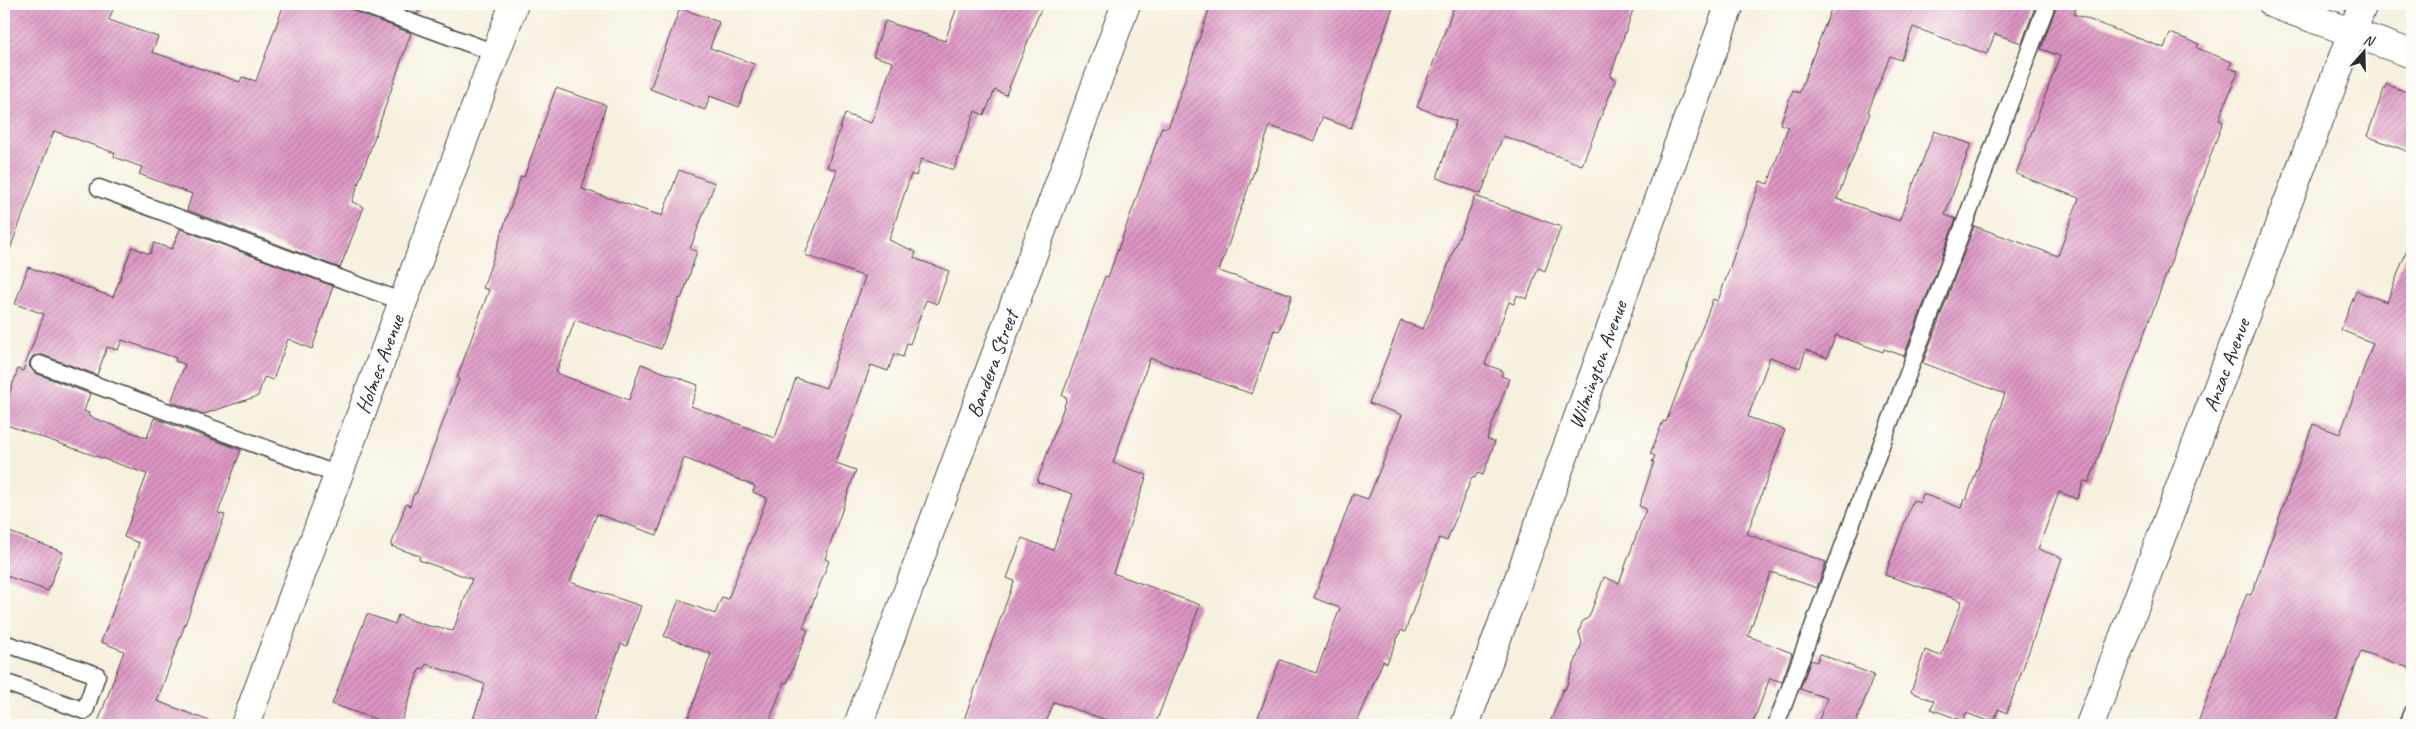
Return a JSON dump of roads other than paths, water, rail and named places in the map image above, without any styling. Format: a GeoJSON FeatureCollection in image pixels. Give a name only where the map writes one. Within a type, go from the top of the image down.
{"type":"FeatureCollection","features":[{"type":"Feature","properties":{"kind":"street","name":"Holmes Avenue"},"geometry":{"type":"LineString","coordinates":[[245,725],[514,4]]}},
{"type":"Feature","properties":{"kind":"street","name":"Bandera Street"},"geometry":{"type":"LineString","coordinates":[[859,725],[1126,4]]}},
{"type":"Feature","properties":{"kind":"street","name":"Wilmington Avenue"},"geometry":{"type":"LineString","coordinates":[[1465,725],[1730,4]]}},
{"type":"Feature","properties":{"kind":"street"},"geometry":{"type":"LineString","coordinates":[[2273,4],[2412,54]]}},
{"type":"Feature","properties":{"kind":"street","name":"Anzac Avenue"},"geometry":{"type":"LineString","coordinates":[[2090,725],[2363,4]]}},
{"type":"Feature","properties":{"kind":"lane"},"geometry":{"type":"LineString","coordinates":[[361,4],[496,53]]}},
{"type":"Feature","properties":{"kind":"lane"},"geometry":{"type":"LineString","coordinates":[[1776,725],[2047,4]]}},
{"type":"Feature","properties":{"kind":"lane"},"geometry":{"type":"LineString","coordinates":[[98,188],[403,302]]}},
{"type":"Feature","properties":{"kind":"lane"},"geometry":{"type":"LineString","coordinates":[[39,364],[338,475]]}},
{"type":"Feature","properties":{"kind":"lane"},"geometry":{"type":"LineString","coordinates":[[4,643],[96,676],[85,711],[4,682]]}},
{"type":"Feature","properties":{"kind":"lane"},"geometry":{"type":"LineString","coordinates":[[2408,725],[2412,712]]}}]}
